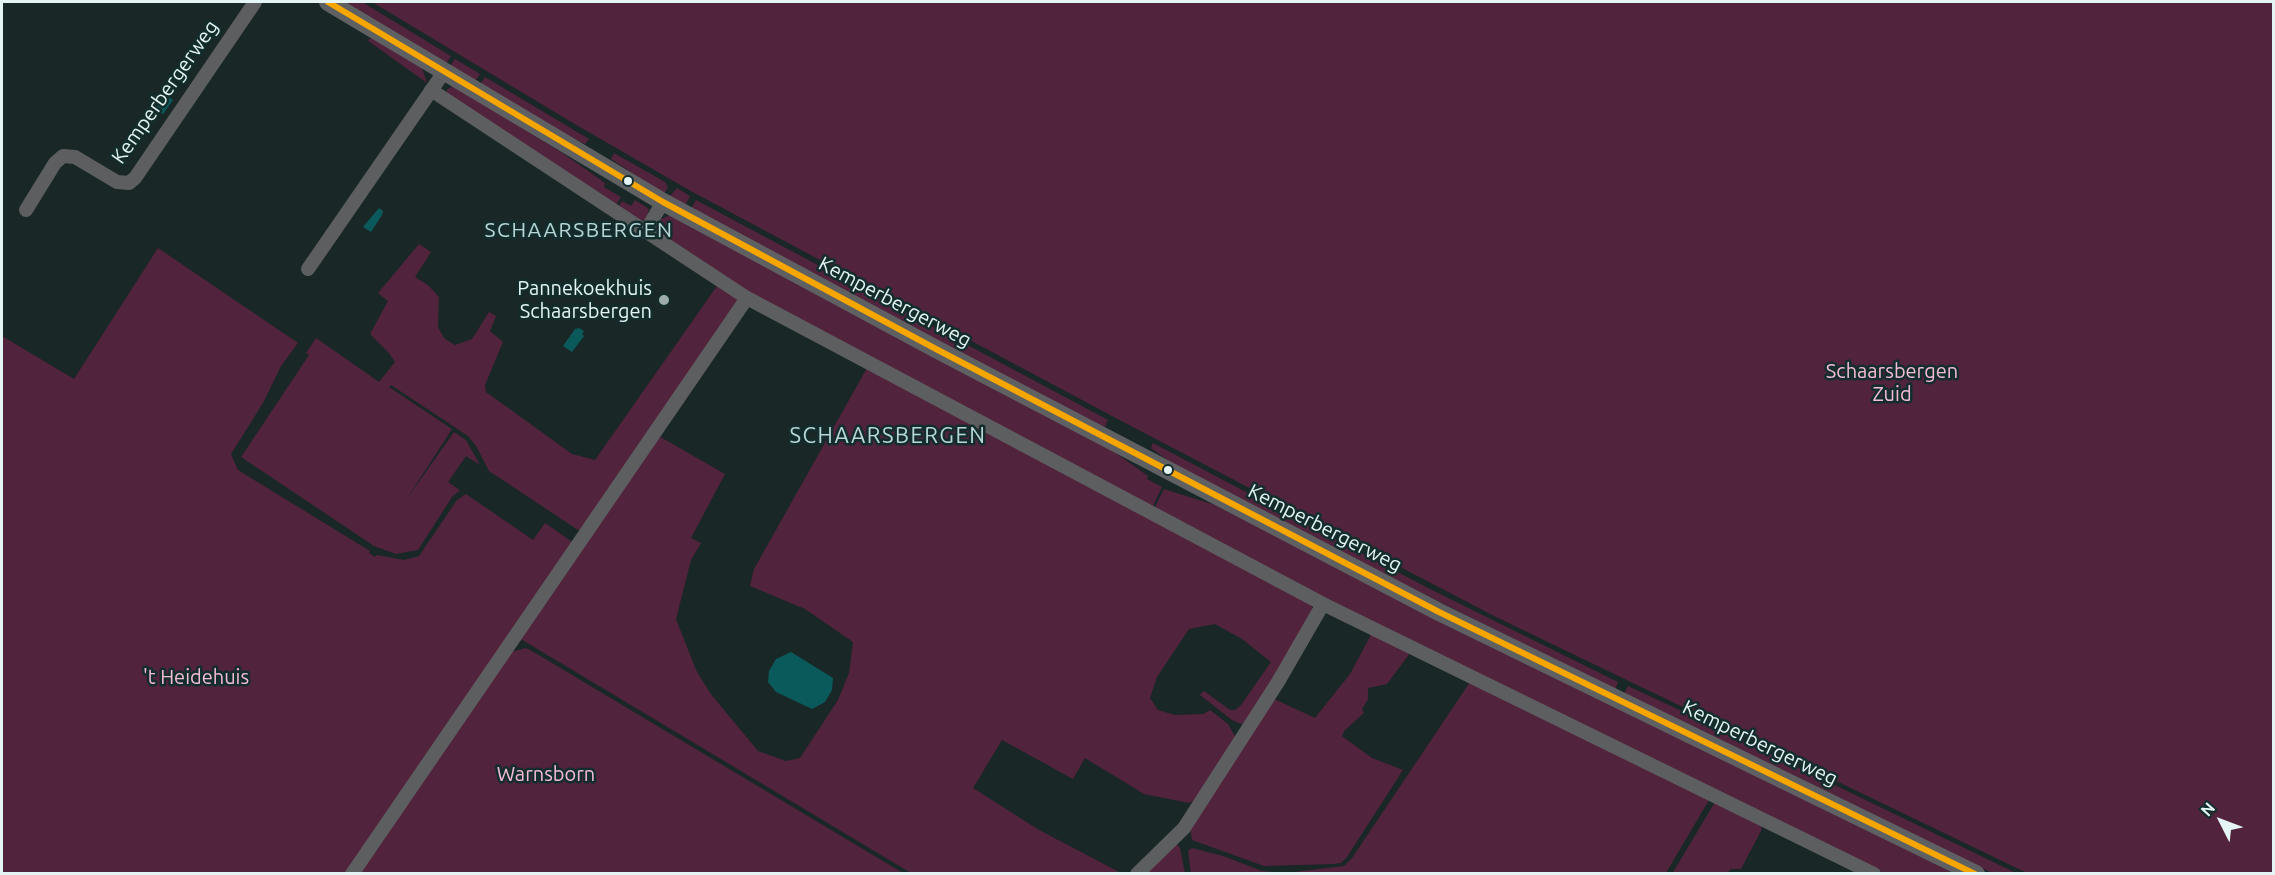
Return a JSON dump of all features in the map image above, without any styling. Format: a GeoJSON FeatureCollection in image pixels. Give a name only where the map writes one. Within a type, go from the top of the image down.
{"type":"FeatureCollection","features":[{"type":"Feature","properties":{"kind":"main road","name":"Kemperbergerweg"},"geometry":{"type":"LineString","coordinates":[[328,2],[663,202],[1328,556],[1976,873]]}},
{"type":"Feature","properties":{"kind":"street","name":"Kemperbergerweg"},"geometry":{"type":"LineString","coordinates":[[26,210],[55,163],[63,156],[75,157],[117,182],[129,183],[135,178],[255,2]]}},
{"type":"Feature","properties":{"kind":"street"},"geometry":{"type":"LineString","coordinates":[[308,269],[444,72]]}},
{"type":"Feature","properties":{"kind":"street"},"geometry":{"type":"LineString","coordinates":[[431,90],[747,298],[1323,604],[1874,873]]}},
{"type":"Feature","properties":{"kind":"street"},"geometry":{"type":"LineString","coordinates":[[645,232],[663,202]]}},
{"type":"Feature","properties":{"kind":"street"},"geometry":{"type":"LineString","coordinates":[[352,873],[747,298]]}},
{"type":"Feature","properties":{"kind":"street"},"geometry":{"type":"LineString","coordinates":[[1137,873],[1184,828],[1196,806],[1278,682],[1323,604]]}},
{"type":"Feature","properties":{"kind":"green space"},"geometry":{"type":"Polygon","coordinates":[[[340,2],[362,2],[451,56],[445,66],[340,2]]]}},
{"type":"Feature","properties":{"kind":"green space","name":"Schaarsbergen Zuid"},"geometry":{"type":"Polygon","coordinates":[[[372,2],[2273,2],[2273,873],[2027,873],[1494,616],[1110,415],[689,190],[372,2]]]}},
{"type":"Feature","properties":{"kind":"green space"},"geometry":{"type":"Polygon","coordinates":[[[374,37],[422,68],[427,83],[367,40],[374,37]]]}},
{"type":"Feature","properties":{"kind":"green space"},"geometry":{"type":"Polygon","coordinates":[[[455,59],[480,74],[474,83],[449,68],[455,59]]]}},
{"type":"Feature","properties":{"kind":"green space"},"geometry":{"type":"Polygon","coordinates":[[[485,77],[589,139],[585,144],[542,124],[479,86],[485,77]]]}},
{"type":"Feature","properties":{"kind":"green space"},"geometry":{"type":"Polygon","coordinates":[[[454,86],[564,154],[605,183],[604,187],[621,197],[615,207],[447,94],[447,89],[454,86]]]}},
{"type":"Feature","properties":{"kind":"green space"},"geometry":{"type":"Polygon","coordinates":[[[614,153],[665,182],[668,187],[664,194],[611,159],[614,153]]]}},
{"type":"Feature","properties":{"kind":"green space"},"geometry":{"type":"Polygon","coordinates":[[[677,188],[690,196],[685,206],[669,197],[677,188]]]}},
{"type":"Feature","properties":{"kind":"green space"},"geometry":{"type":"Polygon","coordinates":[[[635,200],[649,209],[646,220],[635,220],[617,209],[622,201],[631,206],[635,200]]]}},
{"type":"Feature","properties":{"kind":"green space"},"geometry":{"type":"Polygon","coordinates":[[[696,200],[1108,420],[1105,427],[1081,418],[691,209],[696,200]]]}},
{"type":"Feature","properties":{"kind":"green space"},"geometry":{"type":"Polygon","coordinates":[[[671,215],[1110,449],[1148,476],[1147,479],[1162,487],[1152,508],[750,294],[657,234],[655,227],[661,219],[671,215]]]}},
{"type":"Feature","properties":{"kind":"green space"},"geometry":{"type":"Polygon","coordinates":[[[419,244],[431,252],[415,277],[428,285],[439,297],[438,327],[444,338],[455,345],[472,339],[489,312],[496,316],[490,331],[503,342],[485,385],[486,392],[572,454],[595,460],[717,286],[737,299],[737,305],[586,528],[578,530],[489,471],[468,436],[391,385],[389,387],[452,429],[406,500],[454,432],[466,440],[480,465],[466,456],[448,482],[460,490],[452,497],[418,550],[396,554],[374,546],[241,457],[309,355],[306,353],[316,338],[379,382],[395,362],[370,334],[388,301],[378,293],[419,244]]]}},
{"type":"Feature","properties":{"kind":"green space","name":"'t Heidehuis"},"geometry":{"type":"Polygon","coordinates":[[[158,248],[298,343],[281,366],[263,403],[231,454],[238,470],[370,551],[369,553],[375,557],[377,555],[404,560],[419,556],[457,500],[466,494],[533,540],[545,523],[571,541],[571,549],[347,874],[2,874],[2,336],[74,379],[158,248]]]}},
{"type":"Feature","properties":{"kind":"green space"},"geometry":{"type":"Polygon","coordinates":[[[867,368],[1310,603],[1315,614],[1248,721],[1241,724],[1232,720],[1200,695],[1204,691],[1230,710],[1235,710],[1271,662],[1242,639],[1215,624],[1189,629],[1157,677],[1150,698],[1158,710],[1175,715],[1203,714],[1210,710],[1228,724],[1236,738],[1195,800],[1189,803],[1144,794],[1085,758],[1073,779],[1002,740],[973,788],[1039,830],[1123,874],[911,873],[519,638],[657,435],[725,474],[691,538],[701,543],[691,560],[676,619],[696,670],[710,693],[758,751],[786,761],[800,758],[838,700],[849,673],[853,642],[805,609],[750,586],[754,569],[867,368]]]}},
{"type":"Feature","properties":{"kind":"green space"},"geometry":{"type":"Polygon","coordinates":[[[1153,443],[1428,588],[1618,682],[1615,690],[1193,478],[1151,448],[1153,443]]]}},
{"type":"Feature","properties":{"kind":"green space"},"geometry":{"type":"Polygon","coordinates":[[[1164,489],[1215,505],[1958,873],[1884,873],[1324,598],[1154,509],[1164,489]]]}},
{"type":"Feature","properties":{"kind":"green space"},"geometry":{"type":"Polygon","coordinates":[[[1372,633],[1410,653],[1387,684],[1368,688],[1368,699],[1362,709],[1364,713],[1344,731],[1342,736],[1372,758],[1403,770],[1347,857],[1341,863],[1333,864],[1264,866],[1192,840],[1190,826],[1272,698],[1315,718],[1350,674],[1372,633]]]}},
{"type":"Feature","properties":{"kind":"green space","name":"Warnsborn"},"geometry":{"type":"Polygon","coordinates":[[[526,648],[903,873],[358,874],[511,652],[526,648]]]}},
{"type":"Feature","properties":{"kind":"green space"},"geometry":{"type":"Polygon","coordinates":[[[1470,682],[1709,800],[1666,873],[1191,874],[1188,851],[1192,848],[1223,856],[1262,871],[1285,873],[1344,866],[1352,858],[1470,682]]]}},
{"type":"Feature","properties":{"kind":"green space"},"geometry":{"type":"Polygon","coordinates":[[[1628,686],[2016,873],[1992,873],[1624,694],[1628,686]]]}},
{"type":"Feature","properties":{"kind":"green space"},"geometry":{"type":"Polygon","coordinates":[[[1715,802],[1760,824],[1762,829],[1741,869],[1731,869],[1727,873],[1672,874],[1715,802]]]}},
{"type":"Feature","properties":{"kind":"green space"},"geometry":{"type":"Polygon","coordinates":[[[1176,843],[1180,848],[1185,873],[1142,874],[1176,843]]]}},
{"type":"Feature","properties":{"kind":"water"},"geometry":{"type":"Polygon","coordinates":[[[165,94],[173,100],[163,114],[155,109],[165,94]]]}},
{"type":"Feature","properties":{"kind":"water"},"geometry":{"type":"Polygon","coordinates":[[[379,208],[383,211],[382,215],[371,232],[363,227],[379,208]]]}},
{"type":"Feature","properties":{"kind":"water"},"geometry":{"type":"Polygon","coordinates":[[[579,328],[584,331],[582,334],[584,336],[572,352],[563,346],[575,329],[579,328]]]}},
{"type":"Feature","properties":{"kind":"water"},"geometry":{"type":"Polygon","coordinates":[[[791,652],[833,678],[832,690],[825,702],[812,709],[776,692],[768,682],[769,671],[776,659],[791,652]]]}},
{"type":"Feature","properties":{"kind":"transit line"},"geometry":{"type":"LineString","coordinates":[[328,2],[663,202],[936,349],[1439,612],[1975,874]]}},
{"type":"Feature","properties":{"kind":"place","name":"Pannekoekhuis Schaarsbergen"},"geometry":{"type":"Point","coordinates":[664,300]}},
{"type":"Feature","properties":{"kind":"district","name":"SCHAARSBERGEN"},"geometry":{"type":"Point","coordinates":[579,230]}},
{"type":"Feature","properties":{"kind":"district","name":"SCHAARSBERGEN"},"geometry":{"type":"Point","coordinates":[888,436]}}]}
